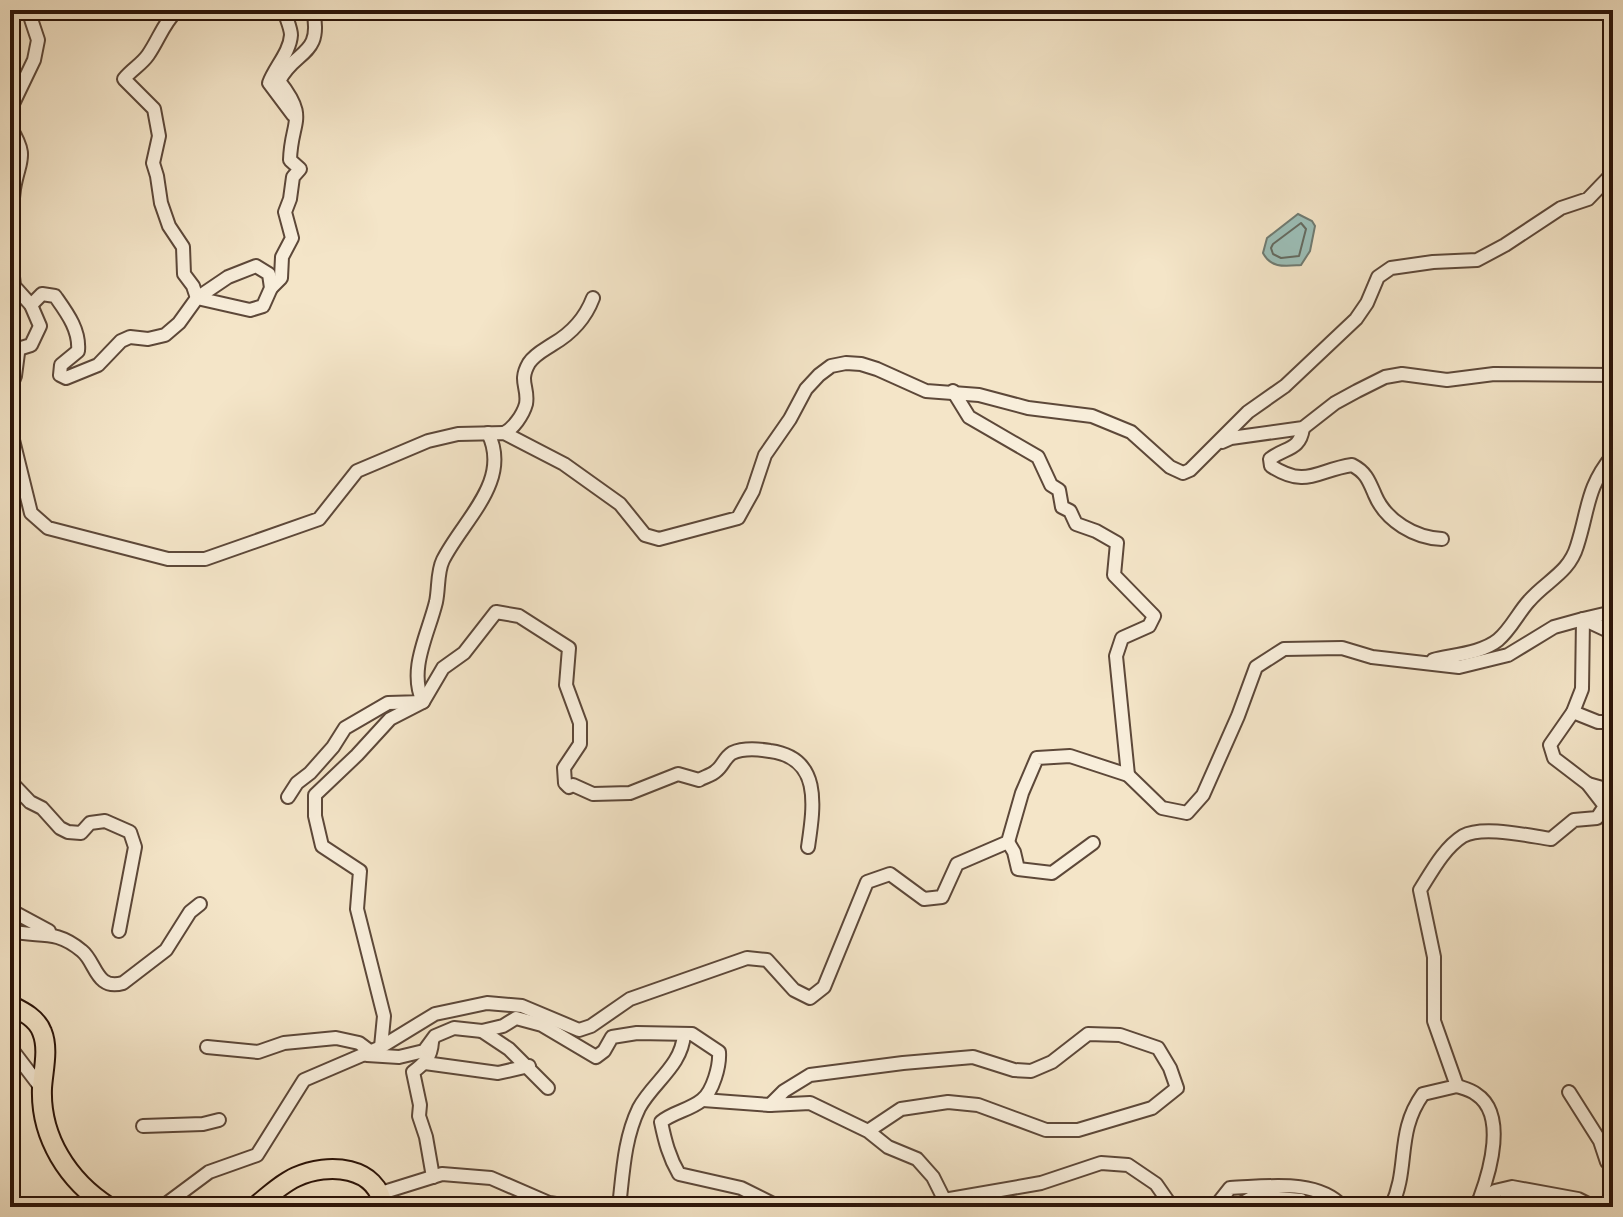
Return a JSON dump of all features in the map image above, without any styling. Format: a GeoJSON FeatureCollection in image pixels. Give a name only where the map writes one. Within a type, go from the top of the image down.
{"type":"FeatureCollection","features":[{"type":"Feature","properties":{"kind":"highway"},"geometry":{"type":"LineString","coordinates":[[10,1005],[34,1020],[44,1035],[41,1112],[52,1144],[68,1171],[109,1207]]}},
{"type":"Feature","properties":{"kind":"highway"},"geometry":{"type":"LineString","coordinates":[[255,1207],[293,1178],[318,1172],[353,1172],[368,1178],[382,1200]]}},
{"type":"Feature","properties":{"kind":"street"},"geometry":{"type":"LineString","coordinates":[[10,110],[34,60],[38,40],[28,10]]}},
{"type":"Feature","properties":{"kind":"street"},"geometry":{"type":"LineString","coordinates":[[177,10],[161,28],[141,64],[124,79],[154,109],[159,136],[153,163],[161,203],[169,226],[183,247],[184,274],[197,298]]}},
{"type":"Feature","properties":{"kind":"street"},"geometry":{"type":"LineString","coordinates":[[284,10],[291,33],[287,49],[269,83],[297,121]]}},
{"type":"Feature","properties":{"kind":"street"},"geometry":{"type":"LineString","coordinates":[[197,298],[250,310],[263,306],[271,288],[281,278],[282,257],[292,238],[285,212],[293,177],[300,169],[290,160],[297,121],[293,97],[279,81],[284,70],[306,52],[314,39],[316,24],[313,10]]}},
{"type":"Feature","properties":{"kind":"street"},"geometry":{"type":"LineString","coordinates":[[10,127],[23,154],[14,187],[10,236]]}},
{"type":"Feature","properties":{"kind":"street"},"geometry":{"type":"LineString","coordinates":[[504,433],[575,471],[620,504],[645,535],[659,539],[738,518],[753,491],[765,455],[806,389],[831,366],[861,364],[926,391],[953,391],[1028,408],[1092,416],[1113,423],[1146,444],[1170,467],[1183,473],[1190,470],[1248,412],[1285,386],[1356,319],[1378,277],[1391,268],[1477,260],[1561,208],[1588,199],[1613,173]]}},
{"type":"Feature","properties":{"kind":"street"},"geometry":{"type":"LineString","coordinates":[[10,250],[14,286],[31,305],[40,326],[31,345],[13,347]]}},
{"type":"Feature","properties":{"kind":"street"},"geometry":{"type":"LineString","coordinates":[[31,305],[42,294],[55,296],[74,326],[79,338],[78,351],[61,365],[60,375],[66,378],[98,365],[121,341],[130,337],[148,339],[165,335],[179,323],[197,298],[228,277],[256,266],[269,274],[271,288]]}},
{"type":"Feature","properties":{"kind":"street"},"geometry":{"type":"LineString","coordinates":[[10,428],[31,513],[48,528],[168,559],[205,559],[319,519],[357,471],[428,441],[458,434],[504,433],[512,429],[526,404],[522,376],[533,357],[577,325],[587,314],[593,298]]}},
{"type":"Feature","properties":{"kind":"street"},"geometry":{"type":"LineString","coordinates":[[10,389],[18,353],[13,347]]}},
{"type":"Feature","properties":{"kind":"street"},"geometry":{"type":"LineString","coordinates":[[1216,445],[1231,438],[1303,428],[1335,403],[1385,377],[1402,374],[1447,380],[1494,374],[1613,375]]}},
{"type":"Feature","properties":{"kind":"street"},"geometry":{"type":"LineString","coordinates":[[953,391],[969,417],[1038,457],[1051,485],[1059,490],[1062,507],[1070,511],[1076,524],[1117,543],[1114,575],[1154,616],[1149,626],[1122,638],[1116,656],[1128,775]]}},
{"type":"Feature","properties":{"kind":"street"},"geometry":{"type":"LineString","coordinates":[[1303,428],[1299,445],[1274,456],[1270,459],[1271,466],[1284,474],[1305,480],[1352,465],[1370,481],[1375,497],[1394,520],[1417,534],[1442,539]]}},
{"type":"Feature","properties":{"kind":"street"},"geometry":{"type":"LineString","coordinates":[[423,702],[416,688],[417,668],[443,560],[485,494],[494,472],[495,447],[488,433]]}},
{"type":"Feature","properties":{"kind":"street"},"geometry":{"type":"LineString","coordinates":[[1426,662],[1498,641],[1530,599],[1565,570],[1577,547],[1585,506],[1601,470],[1613,455]]}},
{"type":"Feature","properties":{"kind":"street"},"geometry":{"type":"LineString","coordinates":[[372,1051],[384,1016],[357,909],[360,871],[322,846],[315,816],[315,795],[390,719],[423,702],[443,668],[464,653],[496,612],[519,616],[569,648],[566,685],[580,723],[580,744],[564,768],[565,783],[569,787],[573,785],[593,794],[630,793],[678,774],[699,780],[718,771],[726,757],[735,751],[757,749],[787,753],[803,766],[811,781],[808,847]]}},
{"type":"Feature","properties":{"kind":"street"},"geometry":{"type":"LineString","coordinates":[[1093,843],[1052,873],[1018,869],[1008,842],[1022,793],[1037,758],[1070,756],[1128,775],[1162,808],[1187,813],[1203,795],[1256,667],[1284,649],[1342,648],[1372,657],[1459,667],[1508,655],[1554,627],[1613,612]]}},
{"type":"Feature","properties":{"kind":"street"},"geometry":{"type":"LineString","coordinates":[[1583,619],[1613,633]]}},
{"type":"Feature","properties":{"kind":"street"},"geometry":{"type":"LineString","coordinates":[[1457,1086],[1434,1021],[1434,957],[1420,890],[1439,859],[1465,835],[1495,831],[1551,839],[1574,820],[1597,818],[1605,806],[1588,784],[1554,758],[1550,745],[1573,712],[1582,689],[1583,619]]}},
{"type":"Feature","properties":{"kind":"street"},"geometry":{"type":"LineString","coordinates":[[288,797],[297,783],[333,747],[345,728],[388,703],[423,702]]}},
{"type":"Feature","properties":{"kind":"street"},"geometry":{"type":"LineString","coordinates":[[1573,712],[1598,722],[1613,722]]}},
{"type":"Feature","properties":{"kind":"street"},"geometry":{"type":"LineString","coordinates":[[10,781],[30,802],[42,808],[60,828],[68,832],[81,833],[90,823],[105,821],[130,832],[135,847],[119,931]]}},
{"type":"Feature","properties":{"kind":"street"},"geometry":{"type":"LineString","coordinates":[[1588,784],[1613,791]]}},
{"type":"Feature","properties":{"kind":"street"},"geometry":{"type":"LineString","coordinates":[[162,1207],[209,1172],[257,1155],[304,1080],[372,1051],[435,1014],[487,1003],[522,1006],[579,1030],[591,1026],[630,999],[747,958],[767,960],[794,990],[810,998],[824,987],[867,882],[890,874],[924,899],[942,897],[957,864],[1008,842]]}},
{"type":"Feature","properties":{"kind":"street"},"geometry":{"type":"LineString","coordinates":[[10,910],[85,952],[101,980],[116,985],[166,950],[190,912],[200,904]]}},
{"type":"Feature","properties":{"kind":"street"},"geometry":{"type":"LineString","coordinates":[[10,931],[53,934]]}},
{"type":"Feature","properties":{"kind":"street"},"geometry":{"type":"LineString","coordinates":[[207,1047],[258,1052],[284,1043],[336,1038],[399,1057],[424,1051],[435,1036],[454,1028],[482,1031],[503,1026],[516,1018],[529,1019],[596,1057],[604,1051],[612,1037],[637,1033],[692,1034],[719,1052],[718,1069],[703,1100]]}},
{"type":"Feature","properties":{"kind":"street"},"geometry":{"type":"LineString","coordinates":[[482,1031],[529,1066],[548,1088]]}},
{"type":"Feature","properties":{"kind":"street"},"geometry":{"type":"LineString","coordinates":[[619,1207],[625,1146],[638,1111],[677,1059],[684,1034]]}},
{"type":"Feature","properties":{"kind":"street"},"geometry":{"type":"LineString","coordinates":[[770,1105],[784,1091],[810,1075],[863,1067],[973,1057],[1014,1070],[1031,1071],[1052,1062],[1088,1034],[1120,1035],[1158,1048],[1177,1088],[1152,1108],[1078,1130],[1046,1130],[978,1105],[948,1102],[901,1109],[868,1131]]}},
{"type":"Feature","properties":{"kind":"street"},"geometry":{"type":"LineString","coordinates":[[432,1040],[432,1053],[413,1072],[433,1177]]}},
{"type":"Feature","properties":{"kind":"street"},"geometry":{"type":"LineString","coordinates":[[10,1047],[16,1062],[42,1089]]}},
{"type":"Feature","properties":{"kind":"street"},"geometry":{"type":"LineString","coordinates":[[425,1063],[498,1073],[529,1066]]}},
{"type":"Feature","properties":{"kind":"street"},"geometry":{"type":"LineString","coordinates":[[1391,1207],[1399,1191],[1406,1127],[1412,1110],[1423,1094],[1457,1086],[1478,1095],[1487,1108],[1494,1132],[1492,1166],[1470,1204]]}},
{"type":"Feature","properties":{"kind":"street"},"geometry":{"type":"LineString","coordinates":[[1569,1092],[1600,1141],[1607,1162],[1613,1155]]}},
{"type":"Feature","properties":{"kind":"street"},"geometry":{"type":"LineString","coordinates":[[779,1207],[741,1188],[679,1174],[667,1151],[661,1122],[669,1115],[703,1100],[770,1105],[810,1103],[868,1131],[888,1147],[917,1159],[933,1177],[946,1204]]}},
{"type":"Feature","properties":{"kind":"street"},"geometry":{"type":"LineString","coordinates":[[143,1126],[190,1125],[219,1120]]}},
{"type":"Feature","properties":{"kind":"street"},"geometry":{"type":"LineString","coordinates":[[930,1207],[1041,1183],[1101,1163],[1128,1165],[1156,1184],[1172,1207]]}},
{"type":"Feature","properties":{"kind":"street"},"geometry":{"type":"LineString","coordinates":[[382,1200],[442,1174],[491,1178],[549,1203],[576,1207]]}},
{"type":"Feature","properties":{"kind":"street"},"geometry":{"type":"LineString","coordinates":[[1215,1207],[1230,1188],[1293,1186],[1334,1197],[1343,1207]]}},
{"type":"Feature","properties":{"kind":"street"},"geometry":{"type":"LineString","coordinates":[[1470,1204],[1495,1191],[1512,1187],[1578,1199],[1592,1206],[1605,1205],[1613,1200]]}},
{"type":"Feature","properties":{"kind":"street"},"geometry":{"type":"LineString","coordinates":[[1495,1191],[1523,1197],[1537,1207]]}},
{"type":"Feature","properties":{"kind":"street"},"geometry":{"type":"LineString","coordinates":[[1235,1207],[1255,1196],[1301,1200],[1308,1207]]}},
{"type":"Feature","properties":{"kind":"water"},"geometry":{"type":"Polygon","coordinates":[[[1298,214],[1315,226],[1310,251],[1301,265],[1284,266],[1270,262],[1263,253],[1267,238],[1298,214]]]}}]}
